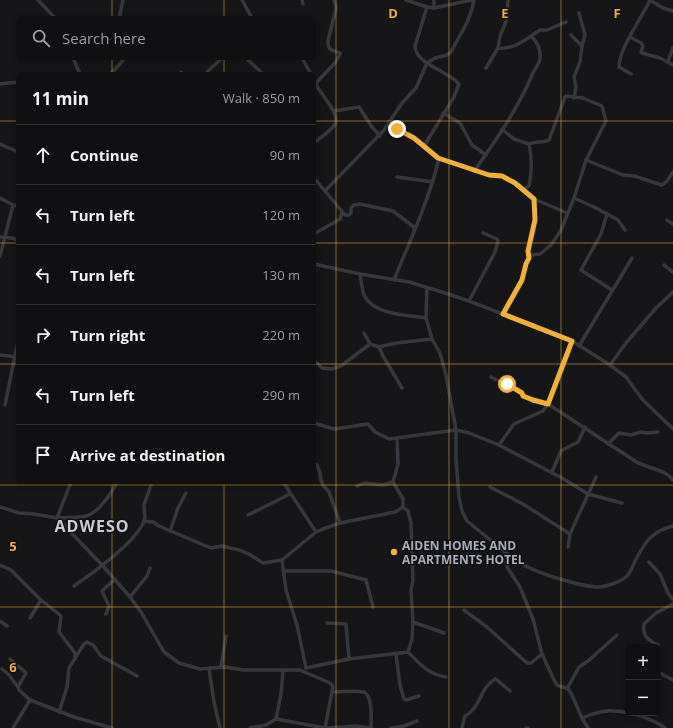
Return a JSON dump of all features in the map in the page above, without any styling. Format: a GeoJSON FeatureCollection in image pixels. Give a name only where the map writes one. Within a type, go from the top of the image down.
{"type":"FeatureCollection","features":[{"type":"Feature","properties":{"kind":"street"},"geometry":{"type":"LineString","coordinates":[[38,0],[53,16]]}},
{"type":"Feature","properties":{"kind":"street"},"geometry":{"type":"LineString","coordinates":[[120,16],[124,0]]}},
{"type":"Feature","properties":{"kind":"street"},"geometry":{"type":"LineString","coordinates":[[242,0],[251,16]]}},
{"type":"Feature","properties":{"kind":"street"},"geometry":{"type":"LineString","coordinates":[[316,81],[335,63],[340,54],[329,49],[328,47],[328,41],[336,8],[334,0]]}},
{"type":"Feature","properties":{"kind":"street"},"geometry":{"type":"LineString","coordinates":[[325,191],[380,136],[402,103],[416,88],[428,63],[435,58],[447,55],[451,52],[472,12],[473,0],[434,8],[406,0]]}},
{"type":"Feature","properties":{"kind":"street"},"geometry":{"type":"LineString","coordinates":[[434,0],[434,8]]}},
{"type":"Feature","properties":{"kind":"street"},"geometry":{"type":"LineString","coordinates":[[486,68],[498,48],[500,36],[507,19],[508,0]]}},
{"type":"Feature","properties":{"kind":"street"},"geometry":{"type":"LineString","coordinates":[[631,74],[619,67],[619,65],[623,50],[643,16],[650,0],[673,11]]}},
{"type":"Feature","properties":{"kind":"street"},"geometry":{"type":"LineString","coordinates":[[424,146],[454,97],[459,84],[451,77],[428,63],[415,50],[427,7]]}},
{"type":"Feature","properties":{"kind":"street"},"geometry":{"type":"LineString","coordinates":[[574,98],[576,87],[574,77],[580,62],[585,35],[579,13]]}},
{"type":"Feature","properties":{"kind":"street"},"geometry":{"type":"LineString","coordinates":[[498,48],[503,49],[515,45],[532,37],[540,30],[547,30],[566,22]]}},
{"type":"Feature","properties":{"kind":"street"},"geometry":{"type":"LineString","coordinates":[[570,36],[582,46]]}},
{"type":"Feature","properties":{"kind":"street"},"geometry":{"type":"LineString","coordinates":[[475,170],[502,129],[540,60],[537,42],[532,37]]}},
{"type":"Feature","properties":{"kind":"street"},"geometry":{"type":"LineString","coordinates":[[630,37],[641,43],[643,46],[642,53],[673,64]]}},
{"type":"Feature","properties":{"kind":"street"},"geometry":{"type":"LineString","coordinates":[[668,61],[673,48]]}},
{"type":"Feature","properties":{"kind":"street"},"geometry":{"type":"LineString","coordinates":[[74,60],[79,72]]}},
{"type":"Feature","properties":{"kind":"street"},"geometry":{"type":"LineString","coordinates":[[116,72],[114,70],[123,60]]}},
{"type":"Feature","properties":{"kind":"street"},"geometry":{"type":"LineString","coordinates":[[207,72],[220,60]]}},
{"type":"Feature","properties":{"kind":"street"},"geometry":{"type":"LineString","coordinates":[[248,60],[262,72]]}},
{"type":"Feature","properties":{"kind":"street"},"geometry":{"type":"LineString","coordinates":[[303,60],[310,72]]}},
{"type":"Feature","properties":{"kind":"street"},"geometry":{"type":"LineString","coordinates":[[0,84],[16,82]]}},
{"type":"Feature","properties":{"kind":"street"},"geometry":{"type":"LineString","coordinates":[[316,84],[334,111],[336,118],[336,122],[331,128],[316,141]]}},
{"type":"Feature","properties":{"kind":"street"},"geometry":{"type":"LineString","coordinates":[[502,129],[514,139],[529,144],[549,140],[566,96],[583,98],[602,106],[606,121],[586,160],[574,198],[561,230],[550,245],[540,254],[532,255],[529,258],[522,280],[503,314]]}},
{"type":"Feature","properties":{"kind":"street"},"geometry":{"type":"LineString","coordinates":[[334,111],[359,107],[372,127],[380,136]]}},
{"type":"Feature","properties":{"kind":"street"},"geometry":{"type":"LineString","coordinates":[[443,113],[460,123],[472,145],[486,155]]}},
{"type":"Feature","properties":{"kind":"street"},"geometry":{"type":"LineString","coordinates":[[389,122],[424,146],[438,158],[489,175],[502,176],[515,183],[534,199],[567,213]]}},
{"type":"Feature","properties":{"kind":"street"},"geometry":{"type":"LineString","coordinates":[[0,144],[16,151]]}},
{"type":"Feature","properties":{"kind":"street"},"geometry":{"type":"LineString","coordinates":[[523,190],[529,186],[532,156],[529,144]]}},
{"type":"Feature","properties":{"kind":"street"},"geometry":{"type":"LineString","coordinates":[[394,280],[414,228],[422,214],[433,182],[438,158]]}},
{"type":"Feature","properties":{"kind":"street"},"geometry":{"type":"LineString","coordinates":[[586,160],[623,175],[634,176],[662,185],[667,181],[673,172]]}},
{"type":"Feature","properties":{"kind":"street"},"geometry":{"type":"LineString","coordinates":[[397,177],[433,182]]}},
{"type":"Feature","properties":{"kind":"street"},"geometry":{"type":"LineString","coordinates":[[316,180],[345,215],[349,215],[351,213],[351,208],[354,205],[360,204],[386,209],[393,212],[414,228]]}},
{"type":"Feature","properties":{"kind":"street"},"geometry":{"type":"LineString","coordinates":[[0,198],[16,206]]}},
{"type":"Feature","properties":{"kind":"street"},"geometry":{"type":"LineString","coordinates":[[574,198],[618,220],[625,230]]}},
{"type":"Feature","properties":{"kind":"street"},"geometry":{"type":"LineString","coordinates":[[529,258],[528,251],[535,220],[534,199]]}},
{"type":"Feature","properties":{"kind":"street"},"geometry":{"type":"LineString","coordinates":[[0,256],[2,238],[13,205]]}},
{"type":"Feature","properties":{"kind":"street"},"geometry":{"type":"LineString","coordinates":[[316,233],[340,219],[342,212]]}},
{"type":"Feature","properties":{"kind":"street"},"geometry":{"type":"LineString","coordinates":[[607,214],[601,234],[581,270],[612,290]]}},
{"type":"Feature","properties":{"kind":"street"},"geometry":{"type":"LineString","coordinates":[[667,220],[673,224]]}},
{"type":"Feature","properties":{"kind":"street"},"geometry":{"type":"LineString","coordinates":[[469,300],[495,252],[498,241],[497,239],[483,233]]}},
{"type":"Feature","properties":{"kind":"street"},"geometry":{"type":"LineString","coordinates":[[2,238],[16,239]]}},
{"type":"Feature","properties":{"kind":"street"},"geometry":{"type":"LineString","coordinates":[[579,346],[632,258]]}},
{"type":"Feature","properties":{"kind":"street"},"geometry":{"type":"LineString","coordinates":[[316,264],[360,274],[409,282],[469,300],[572,341],[626,377],[642,399],[673,429]]}},
{"type":"Feature","properties":{"kind":"street"},"geometry":{"type":"LineString","coordinates":[[664,266],[673,272]]}},
{"type":"Feature","properties":{"kind":"street"},"geometry":{"type":"LineString","coordinates":[[360,274],[364,295],[373,305],[399,314],[426,318]]}},
{"type":"Feature","properties":{"kind":"street"},"geometry":{"type":"LineString","coordinates":[[427,288],[426,318],[432,339],[440,353],[446,375],[456,430],[456,460],[459,497],[462,510],[467,521],[504,552],[531,569],[560,579],[601,587],[627,577],[642,548],[653,535],[660,529],[673,526]]}},
{"type":"Feature","properties":{"kind":"street"},"geometry":{"type":"LineString","coordinates":[[610,365],[626,343],[656,308],[673,292]]}},
{"type":"Feature","properties":{"kind":"street"},"geometry":{"type":"LineString","coordinates":[[364,333],[370,344],[379,347],[396,343],[432,339]]}},
{"type":"Feature","properties":{"kind":"street"},"geometry":{"type":"LineString","coordinates":[[500,445],[514,424],[543,411],[548,404],[572,341]]}},
{"type":"Feature","properties":{"kind":"street"},"geometry":{"type":"LineString","coordinates":[[316,362],[322,368],[332,369],[341,366],[370,344]]}},
{"type":"Feature","properties":{"kind":"street"},"geometry":{"type":"LineString","coordinates":[[379,347],[402,388]]}},
{"type":"Feature","properties":{"kind":"street"},"geometry":{"type":"LineString","coordinates":[[0,355],[16,357],[5,405]]}},
{"type":"Feature","properties":{"kind":"street"},"geometry":{"type":"LineString","coordinates":[[491,377],[522,393],[523,396],[548,404],[638,463],[668,476],[673,480]]}},
{"type":"Feature","properties":{"kind":"street"},"geometry":{"type":"LineString","coordinates":[[316,424],[334,429],[368,424],[375,432],[387,438],[397,439],[456,430],[468,433],[500,445],[552,472],[588,494],[622,503]]}},
{"type":"Feature","properties":{"kind":"street"},"geometry":{"type":"LineString","coordinates":[[552,472],[561,451],[564,448],[578,442],[585,427]]}},
{"type":"Feature","properties":{"kind":"street"},"geometry":{"type":"LineString","coordinates":[[608,444],[619,433],[630,435],[641,432],[658,432]]}},
{"type":"Feature","properties":{"kind":"street"},"geometry":{"type":"LineString","coordinates":[[397,439],[398,464],[394,482],[403,499],[403,507]]}},
{"type":"Feature","properties":{"kind":"street"},"geometry":{"type":"LineString","coordinates":[[316,465],[318,467],[323,485],[329,492],[340,523]]}},
{"type":"Feature","properties":{"kind":"street"},"geometry":{"type":"LineString","coordinates":[[568,547],[570,534],[596,477]]}},
{"type":"Feature","properties":{"kind":"street"},"geometry":{"type":"LineString","coordinates":[[357,486],[364,483],[383,485],[394,482]]}},
{"type":"Feature","properties":{"kind":"street"},"geometry":{"type":"LineString","coordinates":[[57,518],[70,484]]}},
{"type":"Feature","properties":{"kind":"street"},"geometry":{"type":"LineString","coordinates":[[0,507],[19,513],[57,518],[86,516],[92,513],[112,492],[116,484]]}},
{"type":"Feature","properties":{"kind":"street"},"geometry":{"type":"LineString","coordinates":[[74,586],[103,566],[143,526],[145,516],[144,505],[151,484]]}},
{"type":"Feature","properties":{"kind":"street"},"geometry":{"type":"LineString","coordinates":[[284,484],[316,532]]}},
{"type":"Feature","properties":{"kind":"street"},"geometry":{"type":"LineString","coordinates":[[490,487],[524,504],[570,534]]}},
{"type":"Feature","properties":{"kind":"street"},"geometry":{"type":"LineString","coordinates":[[170,531],[178,508],[186,493]]}},
{"type":"Feature","properties":{"kind":"street"},"geometry":{"type":"LineString","coordinates":[[248,515],[290,494]]}},
{"type":"Feature","properties":{"kind":"street"},"geometry":{"type":"LineString","coordinates":[[144,521],[153,522],[170,531],[211,548],[222,546],[239,550],[263,562],[282,560],[316,532],[340,523],[395,512],[403,507]]}},
{"type":"Feature","properties":{"kind":"street"},"geometry":{"type":"LineString","coordinates":[[403,507],[408,511],[412,523],[413,580],[411,590],[413,622],[412,639],[408,652]]}},
{"type":"Feature","properties":{"kind":"street"},"geometry":{"type":"LineString","coordinates":[[57,518],[115,579],[141,612],[164,652],[179,663],[200,669],[221,667],[243,670],[283,671],[300,670],[349,659],[408,652]]}},
{"type":"Feature","properties":{"kind":"street"},"geometry":{"type":"LineString","coordinates":[[504,552],[507,567],[520,587],[530,612],[542,654],[557,686],[568,689],[571,693],[588,728]]}},
{"type":"Feature","properties":{"kind":"street"},"geometry":{"type":"LineString","coordinates":[[282,560],[286,590],[297,624],[306,668]]}},
{"type":"Feature","properties":{"kind":"street"},"geometry":{"type":"LineString","coordinates":[[649,562],[660,574],[666,589],[673,600]]}},
{"type":"Feature","properties":{"kind":"street"},"geometry":{"type":"LineString","coordinates":[[0,565],[11,570],[41,600],[60,614],[59,632],[75,652],[75,659]]}},
{"type":"Feature","properties":{"kind":"street"},"geometry":{"type":"LineString","coordinates":[[130,597],[148,576],[150,568]]}},
{"type":"Feature","properties":{"kind":"street"},"geometry":{"type":"LineString","coordinates":[[284,571],[331,571],[366,580],[372,607]]}},
{"type":"Feature","properties":{"kind":"street"},"geometry":{"type":"LineString","coordinates":[[106,614],[109,606],[102,591],[115,579]]}},
{"type":"Feature","properties":{"kind":"street"},"geometry":{"type":"LineString","coordinates":[[30,618],[41,600]]}},
{"type":"Feature","properties":{"kind":"street"},"geometry":{"type":"LineString","coordinates":[[656,644],[649,640],[643,629],[644,624],[656,613],[673,604]]}},
{"type":"Feature","properties":{"kind":"street"},"geometry":{"type":"LineString","coordinates":[[464,610],[487,627],[527,663],[531,663],[542,654]]}},
{"type":"Feature","properties":{"kind":"street"},"geometry":{"type":"LineString","coordinates":[[0,621],[7,626]]}},
{"type":"Feature","properties":{"kind":"street"},"geometry":{"type":"LineString","coordinates":[[413,622],[444,633]]}},
{"type":"Feature","properties":{"kind":"street"},"geometry":{"type":"LineString","coordinates":[[327,623],[346,624],[349,659]]}},
{"type":"Feature","properties":{"kind":"street"},"geometry":{"type":"LineString","coordinates":[[568,689],[579,667],[588,661],[617,635]]}},
{"type":"Feature","properties":{"kind":"street"},"geometry":{"type":"LineString","coordinates":[[221,667],[226,636]]}},
{"type":"Feature","properties":{"kind":"street"},"geometry":{"type":"LineString","coordinates":[[59,712],[67,687],[69,668],[84,644],[88,642],[93,645],[101,656],[137,676]]}},
{"type":"Feature","properties":{"kind":"street"},"geometry":{"type":"LineString","coordinates":[[408,652],[427,670],[435,675],[446,677]]}},
{"type":"Feature","properties":{"kind":"street"},"geometry":{"type":"LineString","coordinates":[[396,654],[400,685],[404,699],[406,700],[419,696]]}},
{"type":"Feature","properties":{"kind":"street"},"geometry":{"type":"LineString","coordinates":[[10,659],[26,673],[18,687]]}},
{"type":"Feature","properties":{"kind":"street"},"geometry":{"type":"LineString","coordinates":[[2,669],[8,674],[19,690],[30,700],[59,712],[112,728]]}},
{"type":"Feature","properties":{"kind":"street"},"geometry":{"type":"LineString","coordinates":[[209,669],[220,728]]}},
{"type":"Feature","properties":{"kind":"street"},"geometry":{"type":"LineString","coordinates":[[300,670],[330,683],[333,686],[326,728]]}},
{"type":"Feature","properties":{"kind":"street"},"geometry":{"type":"LineString","coordinates":[[276,719],[281,694],[283,671]]}},
{"type":"Feature","properties":{"kind":"street"},"geometry":{"type":"LineString","coordinates":[[661,674],[673,680]]}},
{"type":"Feature","properties":{"kind":"street"},"geometry":{"type":"LineString","coordinates":[[462,728],[465,716],[472,713],[483,691],[492,680],[497,680],[510,691]]}},
{"type":"Feature","properties":{"kind":"street"},"geometry":{"type":"LineString","coordinates":[[250,728],[261,726],[276,719],[326,728],[356,726],[371,728],[372,716],[369,696],[361,692],[332,692]]}},
{"type":"Feature","properties":{"kind":"street"},"geometry":{"type":"LineString","coordinates":[[13,728],[30,700]]}},
{"type":"Feature","properties":{"kind":"street"},"geometry":{"type":"LineString","coordinates":[[582,718],[604,711],[613,710],[648,719],[665,728]]}},
{"type":"Feature","properties":{"kind":"street"},"geometry":{"type":"LineString","coordinates":[[391,728],[405,727],[417,721]]}},
{"type":"Feature","properties":{"kind":"place","name":"AIDEN HOMES AND APARTMENTS HOTEL"},"geometry":{"type":"Point","coordinates":[394,552]}},
{"type":"Feature","properties":{"kind":"district","name":"ADWESO"},"geometry":{"type":"Point","coordinates":[92,526]}},
{"type":"Feature","properties":{"kind":"route"},"geometry":{"type":"LineString","coordinates":[[397,129],[414,138],[438,158],[489,175],[502,176],[515,183],[534,199],[535,220],[534,230],[528,251],[529,258],[522,280],[503,314],[572,341],[548,404],[523,396],[522,393],[507,384]]}}]}
